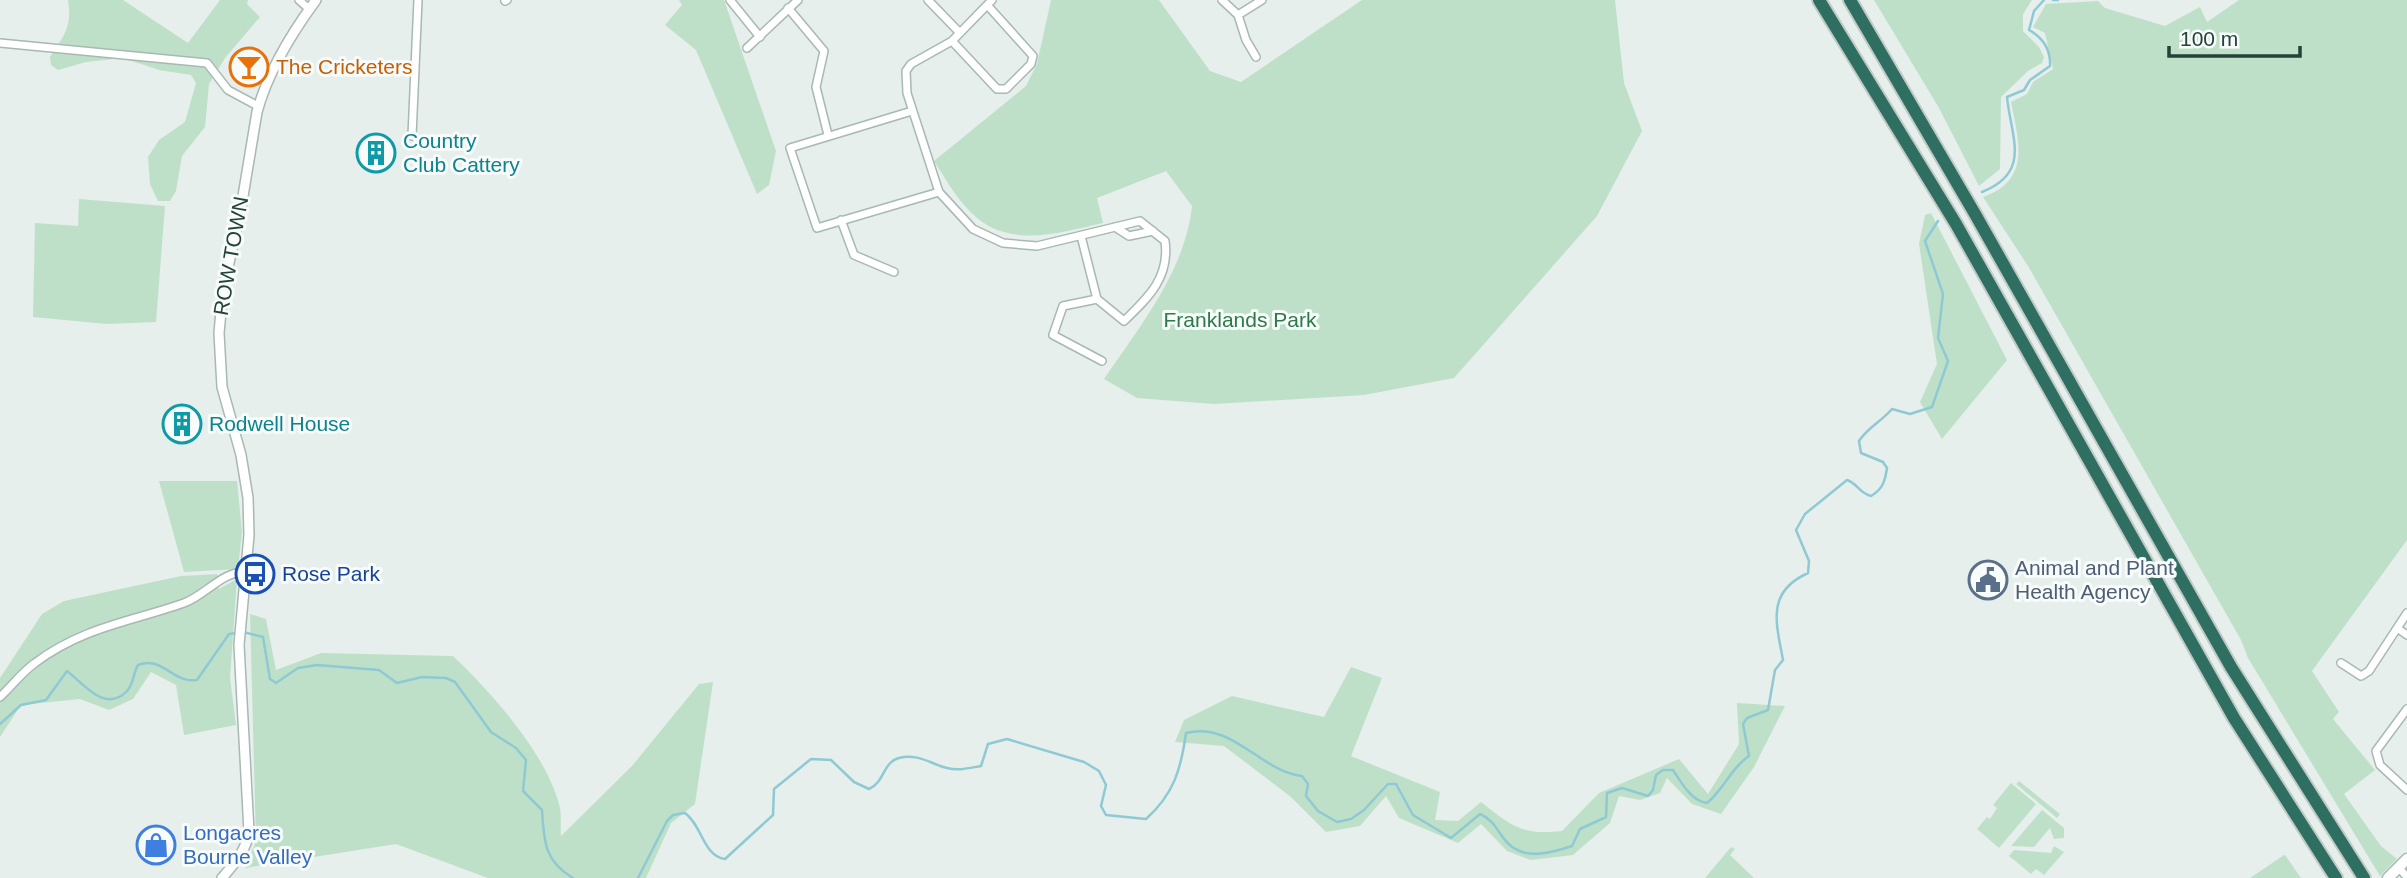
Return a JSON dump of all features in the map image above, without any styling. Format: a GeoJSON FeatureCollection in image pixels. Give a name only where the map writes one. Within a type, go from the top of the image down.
{"type":"FeatureCollection","features":[{"type":"Feature","properties":{"kind":"highway"},"geometry":{"type":"LineString","coordinates":[[1819,0],[1945,206],[2234,718],[2336,878]]}},
{"type":"Feature","properties":{"kind":"highway"},"geometry":{"type":"LineString","coordinates":[[1850,0],[1975,214],[2225,658],[2364,878]]}},
{"type":"Feature","properties":{"kind":"main road"},"geometry":{"type":"LineString","coordinates":[[2388,878],[2407,859]]}},
{"type":"Feature","properties":{"kind":"street"},"geometry":{"type":"LineString","coordinates":[[299,0],[309,9]]}},
{"type":"Feature","properties":{"kind":"street","name":"ROW TOWN"},"geometry":{"type":"LineString","coordinates":[[222,878],[234,865],[247,843],[249,832],[239,645],[246,572],[248,498],[241,455],[222,387],[219,319],[258,106],[277,60],[316,0]]}},
{"type":"Feature","properties":{"kind":"street"},"geometry":{"type":"LineString","coordinates":[[412,136],[418,0]]}},
{"type":"Feature","properties":{"kind":"street"},"geometry":{"type":"LineString","coordinates":[[730,0],[760,37]]}},
{"type":"Feature","properties":{"kind":"street"},"geometry":{"type":"LineString","coordinates":[[747,48],[798,0]]}},
{"type":"Feature","properties":{"kind":"street"},"geometry":{"type":"LineString","coordinates":[[928,0],[960,33]]}},
{"type":"Feature","properties":{"kind":"street"},"geometry":{"type":"LineString","coordinates":[[1222,0],[1238,15],[1246,40],[1256,57]]}},
{"type":"Feature","properties":{"kind":"street"},"geometry":{"type":"LineString","coordinates":[[1238,15],[1262,0]]}},
{"type":"Feature","properties":{"kind":"street"},"geometry":{"type":"LineString","coordinates":[[952,41],[997,89],[1006,89],[1034,59],[990,3],[952,41],[911,64],[906,71],[907,93],[939,192],[973,229],[1003,243],[1037,246],[1140,221],[1166,241],[1168,260],[1154,292],[1124,321],[1097,299],[1081,236]]}},
{"type":"Feature","properties":{"kind":"street"},"geometry":{"type":"LineString","coordinates":[[788,8],[824,51],[816,87],[828,135]]}},
{"type":"Feature","properties":{"kind":"street"},"geometry":{"type":"LineString","coordinates":[[0,43],[207,63],[229,90],[258,106]]}},
{"type":"Feature","properties":{"kind":"street"},"geometry":{"type":"LineString","coordinates":[[912,111],[790,148],[817,228],[939,192]]}},
{"type":"Feature","properties":{"kind":"street"},"geometry":{"type":"LineString","coordinates":[[841,220],[854,255],[894,272]]}},
{"type":"Feature","properties":{"kind":"street"},"geometry":{"type":"LineString","coordinates":[[1115,227],[1129,236],[1153,231]]}},
{"type":"Feature","properties":{"kind":"street"},"geometry":{"type":"LineString","coordinates":[[1097,299],[1063,306],[1054,335],[1102,361]]}},
{"type":"Feature","properties":{"kind":"street"},"geometry":{"type":"LineString","coordinates":[[0,697],[32,665],[79,636],[184,603],[204,594],[227,575],[246,572]]}},
{"type":"Feature","properties":{"kind":"street"},"geometry":{"type":"LineString","coordinates":[[2342,663],[2361,676],[2369,671],[2407,613]]}},
{"type":"Feature","properties":{"kind":"street"},"geometry":{"type":"LineString","coordinates":[[2397,628],[2407,635]]}},
{"type":"Feature","properties":{"kind":"street"},"geometry":{"type":"LineString","coordinates":[[2407,709],[2376,751],[2376,758],[2407,790]]}},
{"type":"Feature","properties":{"kind":"street"},"geometry":{"type":"LineString","coordinates":[[2399,868],[2407,877]]}},
{"type":"Feature","properties":{"kind":"green space"},"geometry":{"type":"Polygon","coordinates":[[[68,0],[123,0],[188,43],[220,0],[248,0],[247,4],[260,17],[225,58],[209,84],[205,127],[182,156],[176,191],[170,201],[158,201],[150,184],[148,157],[159,140],[185,122],[196,83],[191,75],[159,70],[123,58],[86,62],[58,70],[51,65],[50,57],[66,30],[69,17],[68,0]]]}},
{"type":"Feature","properties":{"kind":"green space"},"geometry":{"type":"Polygon","coordinates":[[[679,0],[724,0],[776,151],[769,185],[757,194],[696,50],[665,25],[682,5],[679,0]]]}},
{"type":"Feature","properties":{"kind":"green space","name":"Franklands Park"},"geometry":{"type":"Polygon","coordinates":[[[1051,0],[1159,0],[1210,71],[1241,82],[1362,0],[1615,0],[1624,83],[1642,131],[1597,216],[1454,378],[1364,395],[1214,404],[1137,398],[1104,379],[1159,297],[1171,275],[1188,230],[1192,206],[1166,171],[1097,198],[1103,223],[1030,235],[995,229],[980,220],[956,196],[934,161],[1026,86],[1037,64],[1051,0]]]}},
{"type":"Feature","properties":{"kind":"green space"},"geometry":{"type":"Polygon","coordinates":[[[1874,0],[2032,0],[2023,14],[2023,31],[2039,47],[2044,57],[2042,63],[2028,71],[2001,97],[2000,169],[1979,186],[1939,108],[1874,0]]]}},
{"type":"Feature","properties":{"kind":"green space"},"geometry":{"type":"Polygon","coordinates":[[[2239,0],[2407,0],[2407,540],[2312,671],[2339,712],[2333,719],[2375,770],[2344,794],[2381,846],[2397,859],[2380,876],[2248,658],[2241,640],[2028,266],[1983,197],[2009,181],[2015,170],[2018,146],[2011,102],[2027,94],[2033,82],[2053,69],[2045,33],[2033,27],[2046,4],[2098,1],[2105,8],[2165,26],[2200,7],[2207,22],[2239,0]]]}},
{"type":"Feature","properties":{"kind":"green space"},"geometry":{"type":"Polygon","coordinates":[[[79,199],[165,206],[156,322],[107,324],[33,317],[35,223],[78,226],[79,199]]]}},
{"type":"Feature","properties":{"kind":"green space"},"geometry":{"type":"Polygon","coordinates":[[[1931,213],[2007,360],[1942,439],[1920,402],[1937,364],[1919,244],[1925,215],[1931,213]]]}},
{"type":"Feature","properties":{"kind":"green space"},"geometry":{"type":"Polygon","coordinates":[[[159,481],[237,481],[242,532],[238,569],[184,572],[159,481]]]}},
{"type":"Feature","properties":{"kind":"green space"},"geometry":{"type":"Polygon","coordinates":[[[217,574],[219,589],[237,579],[230,678],[236,725],[184,735],[176,685],[151,672],[133,699],[109,710],[80,699],[21,705],[0,737],[0,678],[42,614],[64,601],[181,576],[217,574]]]}},
{"type":"Feature","properties":{"kind":"green space"},"geometry":{"type":"Polygon","coordinates":[[[250,614],[266,619],[276,670],[321,653],[453,656],[500,705],[542,764],[559,804],[561,836],[632,766],[699,684],[713,682],[695,804],[671,823],[646,878],[488,878],[396,844],[245,868],[256,841],[250,614]]]}},
{"type":"Feature","properties":{"kind":"green space"},"geometry":{"type":"Polygon","coordinates":[[[1351,667],[1382,678],[1351,756],[1440,792],[1435,820],[1458,821],[1481,802],[1510,823],[1537,832],[1562,831],[1599,793],[1679,759],[1708,794],[1739,744],[1737,703],[1785,706],[1754,767],[1721,814],[1692,804],[1667,778],[1660,793],[1640,800],[1619,796],[1610,823],[1573,855],[1531,860],[1507,851],[1481,824],[1458,843],[1399,818],[1386,796],[1360,826],[1326,832],[1291,797],[1224,746],[1175,742],[1184,720],[1232,696],[1324,717],[1351,667]]]}},
{"type":"Feature","properties":{"kind":"green space"},"geometry":{"type":"Polygon","coordinates":[[[2019,781],[2060,814],[2057,818],[2016,784],[2019,781]]]}},
{"type":"Feature","properties":{"kind":"green space"},"geometry":{"type":"Polygon","coordinates":[[[2011,783],[2036,804],[1999,848],[1977,829],[1987,817],[1990,819],[1997,808],[1993,805],[2011,783]]]}},
{"type":"Feature","properties":{"kind":"green space"},"geometry":{"type":"Polygon","coordinates":[[[2042,810],[2064,828],[2064,838],[2054,839],[2050,828],[2034,847],[2011,846],[2042,810]]]}},
{"type":"Feature","properties":{"kind":"green space"},"geometry":{"type":"Polygon","coordinates":[[[2054,846],[2064,852],[2044,875],[2036,869],[2031,874],[2009,856],[2014,850],[2051,853],[2054,846]]]}},
{"type":"Feature","properties":{"kind":"green space"},"geometry":{"type":"Polygon","coordinates":[[[1731,847],[1735,849],[1730,855],[1754,878],[1705,878],[1731,847]]]}},
{"type":"Feature","properties":{"kind":"green space"},"geometry":{"type":"Polygon","coordinates":[[[2284,855],[2301,878],[2250,878],[2284,855]]]}},
{"type":"Feature","properties":{"kind":"waterway"},"geometry":{"type":"LineString","coordinates":[[1982,192],[1998,184],[2013,164],[2014,140],[2007,97],[2024,90],[2030,80],[2050,66],[2045,45],[2029,30],[2034,11],[2044,0]]}},
{"type":"Feature","properties":{"kind":"waterway"},"geometry":{"type":"LineString","coordinates":[[2053,0],[2058,0]]}},
{"type":"Feature","properties":{"kind":"waterway"},"geometry":{"type":"LineString","coordinates":[[638,878],[667,821],[673,815],[685,813],[691,818],[707,846],[718,857],[725,859],[773,815],[774,789],[811,759],[831,760],[854,782],[869,789],[878,782],[890,764],[899,758],[918,758],[951,769],[972,768],[981,766],[988,744],[1007,739],[1084,762],[1099,771],[1106,785],[1101,806],[1106,815],[1146,819],[1156,810],[1175,780],[1186,733],[1202,731],[1232,740],[1273,765],[1302,776],[1308,784],[1306,796],[1318,811],[1337,822],[1351,819],[1364,810],[1388,784],[1396,784],[1413,815],[1451,838],[1480,814],[1494,825],[1511,846],[1525,853],[1549,852],[1572,846],[1580,829],[1606,817],[1607,793],[1622,788],[1648,796],[1653,790],[1656,775],[1663,770],[1673,770],[1691,795],[1707,803],[1737,766],[1749,756],[1743,724],[1747,718],[1768,710],[1775,670],[1783,660],[1777,609],[1785,589],[1808,573],[1809,561],[1796,530],[1805,514],[1847,480],[1867,495],[1871,496],[1878,491],[1883,484],[1887,468],[1883,462],[1861,453],[1859,441],[1892,409],[1910,414],[1932,407],[1948,361],[1938,338],[1943,294],[1925,241],[1938,221]]}},
{"type":"Feature","properties":{"kind":"waterway"},"geometry":{"type":"LineString","coordinates":[[243,632],[263,637],[270,679],[276,683],[298,668],[317,665],[379,670],[397,683],[422,677],[446,678],[455,682],[491,732],[516,748],[526,760],[523,791],[542,810],[545,841],[551,857],[556,865],[573,878]]}},
{"type":"Feature","properties":{"kind":"waterway"},"geometry":{"type":"LineString","coordinates":[[0,724],[21,705],[46,700],[67,671],[87,689],[103,698],[111,699],[127,691],[138,665],[146,663],[161,666],[181,678],[197,680],[229,634],[237,633]]}},
{"type":"Feature","properties":{"kind":"place","name":"The Cricketers"},"geometry":{"type":"Point","coordinates":[249,67]}},
{"type":"Feature","properties":{"kind":"place","name":"Country Club Cattery"},"geometry":{"type":"Point","coordinates":[376,153]}},
{"type":"Feature","properties":{"kind":"place","name":"Rodwell House"},"geometry":{"type":"Point","coordinates":[182,424]}},
{"type":"Feature","properties":{"kind":"place","name":"Rose Park"},"geometry":{"type":"Point","coordinates":[255,574]}},
{"type":"Feature","properties":{"kind":"place","name":"Animal and Plant Health Agency"},"geometry":{"type":"Point","coordinates":[1988,580]}},
{"type":"Feature","properties":{"kind":"place","name":"Longacres Bourne Valley"},"geometry":{"type":"Point","coordinates":[156,845]}}]}
